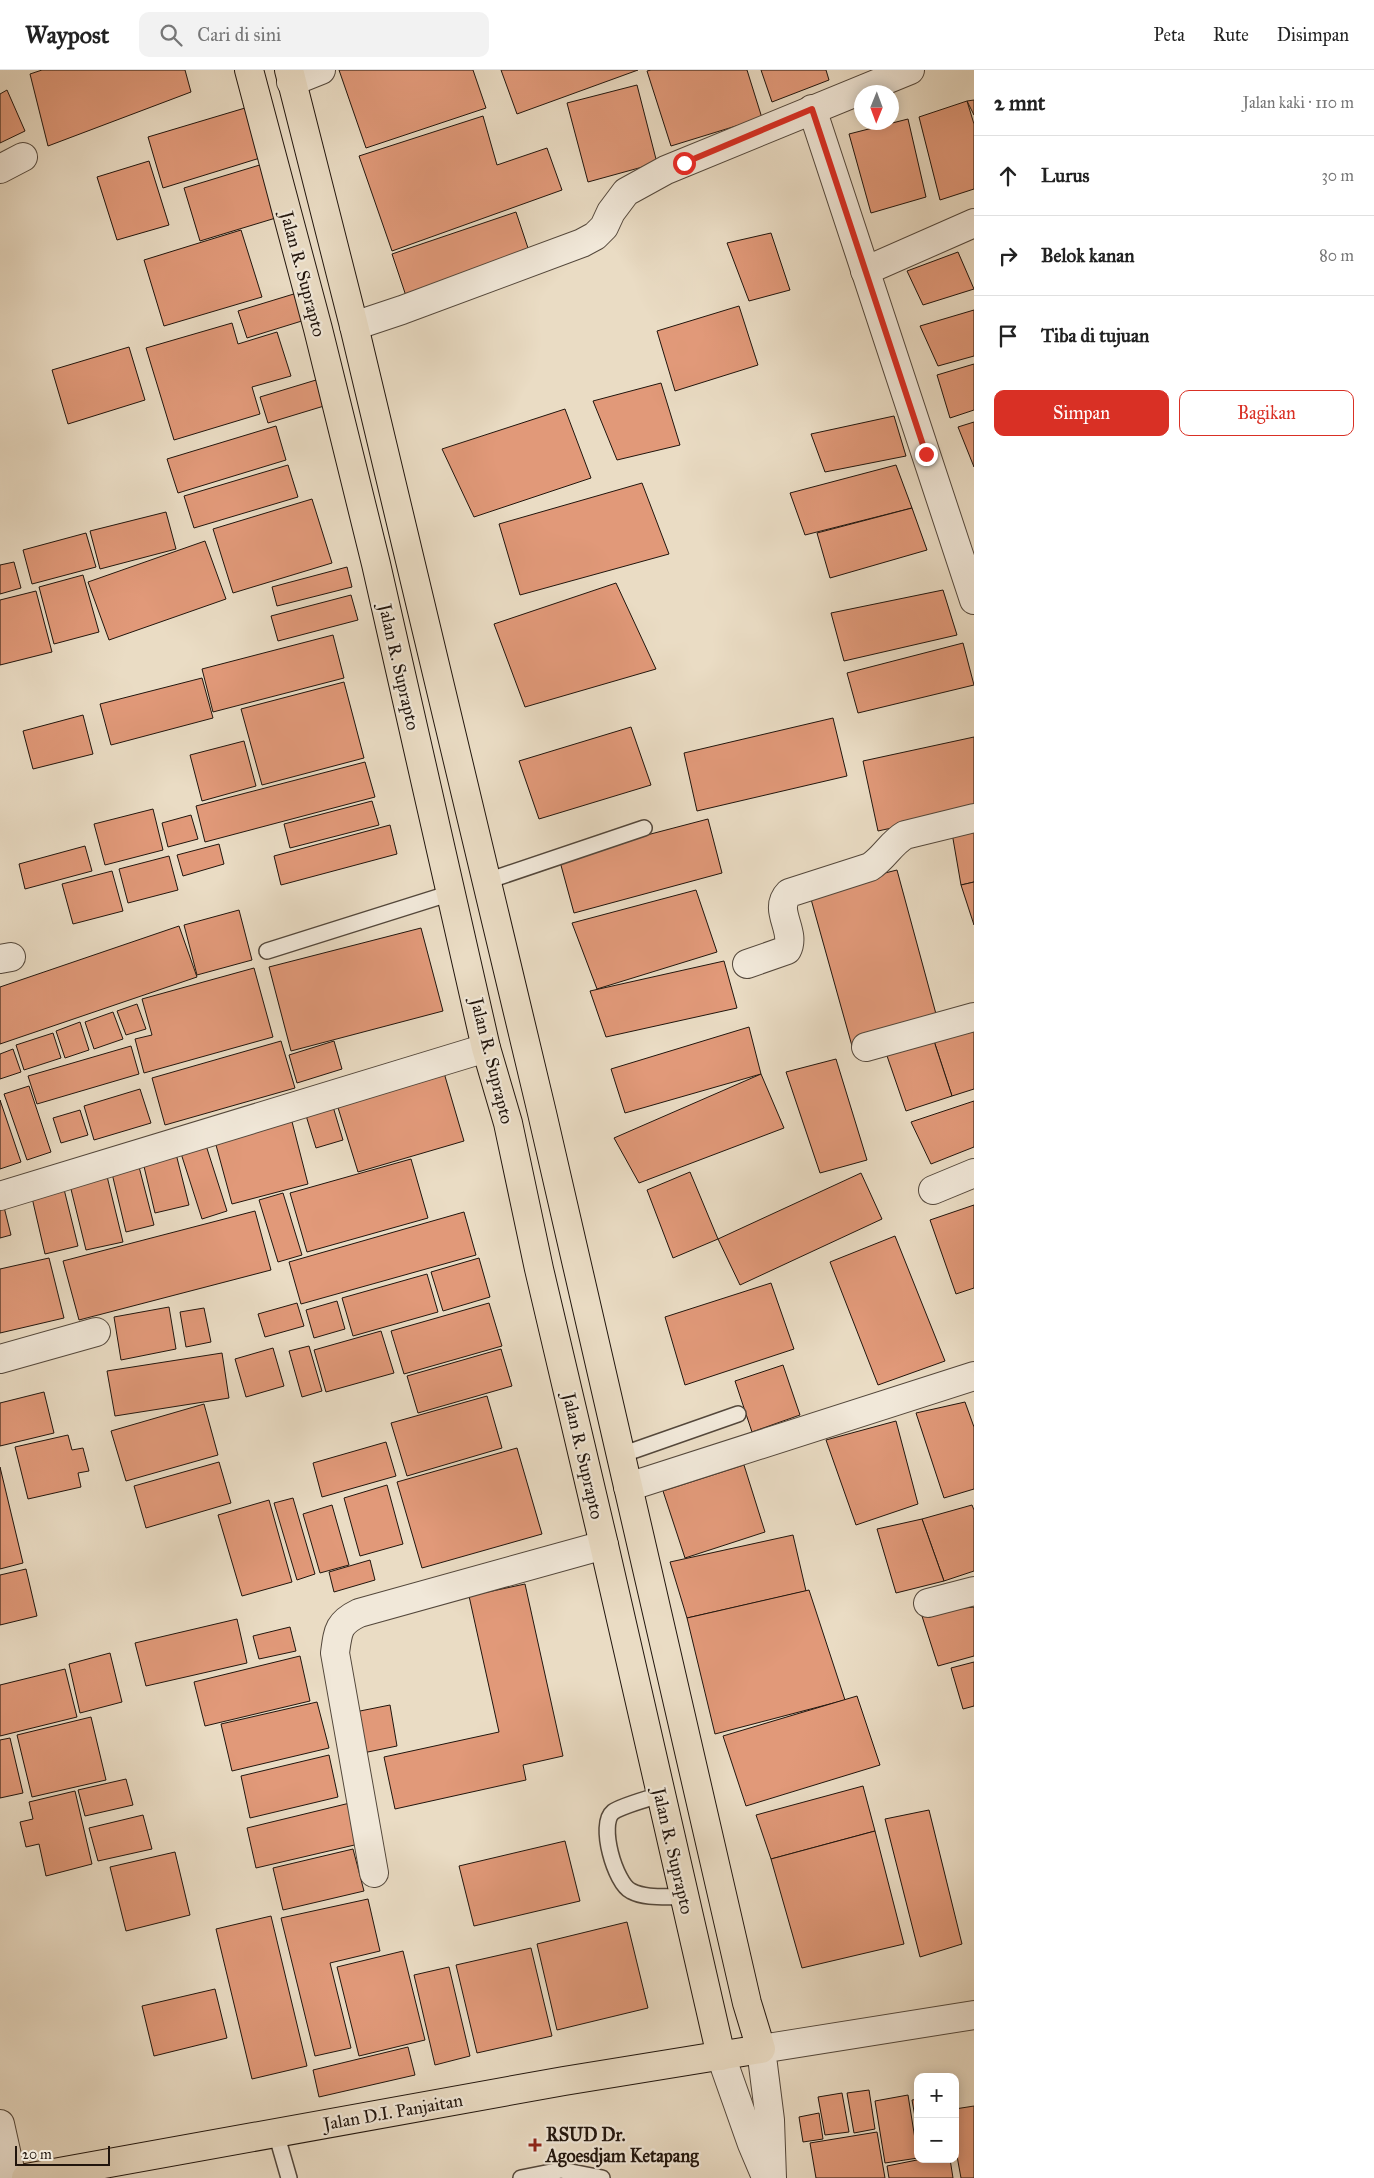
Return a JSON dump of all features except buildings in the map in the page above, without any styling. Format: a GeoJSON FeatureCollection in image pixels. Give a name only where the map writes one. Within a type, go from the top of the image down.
{"type":"FeatureCollection","features":[{"type":"Feature","properties":{"kind":"highway","name":"Jalan R. Suprapto"},"geometry":{"type":"LineString","coordinates":[[250,70],[318,329],[376,564],[486,1048],[508,1123],[539,1269],[721,2056]]}},
{"type":"Feature","properties":{"kind":"highway","name":"Jalan R. Suprapto"},"geometry":{"type":"LineString","coordinates":[[290,76],[354,326],[487,881],[747,2003],[761,2049]]}},
{"type":"Feature","properties":{"kind":"highway"},"geometry":{"type":"LineString","coordinates":[[508,1123],[542,1113]]}},
{"type":"Feature","properties":{"kind":"highway","name":"Jalan D.I. Panjaitan"},"geometry":{"type":"LineString","coordinates":[[26,2178],[564,2081],[761,2049]]}},
{"type":"Feature","properties":{"kind":"street"},"geometry":{"type":"LineString","coordinates":[[290,76],[321,70]]}},
{"type":"Feature","properties":{"kind":"street"},"geometry":{"type":"LineString","coordinates":[[354,326],[582,243],[595,236],[604,227],[611,212],[626,192],[666,170],[910,70]]}},
{"type":"Feature","properties":{"kind":"street"},"geometry":{"type":"LineString","coordinates":[[812,109],[974,600]]}},
{"type":"Feature","properties":{"kind":"street"},"geometry":{"type":"LineString","coordinates":[[866,271],[974,224]]}},
{"type":"Feature","properties":{"kind":"street"},"geometry":{"type":"LineString","coordinates":[[747,964],[787,950],[790,937],[782,911],[783,904],[789,893],[870,867],[880,861],[898,838],[905,835],[974,818]]}},
{"type":"Feature","properties":{"kind":"street"},"geometry":{"type":"LineString","coordinates":[[866,1046],[974,1017]]}},
{"type":"Feature","properties":{"kind":"street"},"geometry":{"type":"LineString","coordinates":[[0,1196],[486,1048]]}},
{"type":"Feature","properties":{"kind":"street"},"geometry":{"type":"LineString","coordinates":[[933,1190],[974,1172]]}},
{"type":"Feature","properties":{"kind":"street"},"geometry":{"type":"LineString","coordinates":[[0,1359],[96,1332]]}},
{"type":"Feature","properties":{"kind":"street"},"geometry":{"type":"LineString","coordinates":[[628,1487],[974,1376]]}},
{"type":"Feature","properties":{"kind":"street"},"geometry":{"type":"LineString","coordinates":[[374,1873],[335,1653],[338,1633],[345,1620],[360,1613],[604,1545]]}},
{"type":"Feature","properties":{"kind":"street"},"geometry":{"type":"LineString","coordinates":[[928,1603],[974,1591]]}},
{"type":"Feature","properties":{"kind":"street"},"geometry":{"type":"LineString","coordinates":[[772,2178],[770,2120],[761,2049],[974,2015]]}},
{"type":"Feature","properties":{"kind":"street"},"geometry":{"type":"LineString","coordinates":[[721,2056],[752,2144],[767,2178]]}},
{"type":"Feature","properties":{"kind":"street"},"geometry":{"type":"LineString","coordinates":[[0,2124],[12,2178]]}},
{"type":"Feature","properties":{"kind":"lane"},"geometry":{"type":"LineString","coordinates":[[487,881],[644,828]]}},
{"type":"Feature","properties":{"kind":"lane"},"geometry":{"type":"LineString","coordinates":[[267,951],[451,892]]}},
{"type":"Feature","properties":{"kind":"lane"},"geometry":{"type":"LineString","coordinates":[[621,1455],[738,1414]]}},
{"type":"Feature","properties":{"kind":"lane"},"geometry":{"type":"LineString","coordinates":[[660,1794],[614,1811],[608,1819],[608,1836],[617,1876],[629,1890],[641,1895],[684,1897]]}},
{"type":"Feature","properties":{"kind":"lane"},"geometry":{"type":"LineString","coordinates":[[276,2133],[288,2178]]}},
{"type":"Feature","properties":{"kind":"lane"},"geometry":{"type":"LineString","coordinates":[[521,2178],[561,2170],[602,2178]]}},
{"type":"Feature","properties":{"kind":"place","name":"RSUD Dr. Agoesdjam Ketapang"},"geometry":{"type":"Point","coordinates":[535,2145]}},
{"type":"Feature","properties":{"kind":"route"},"geometry":{"type":"LineString","coordinates":[[684,163],[812,109],[926,454]]}}]}
